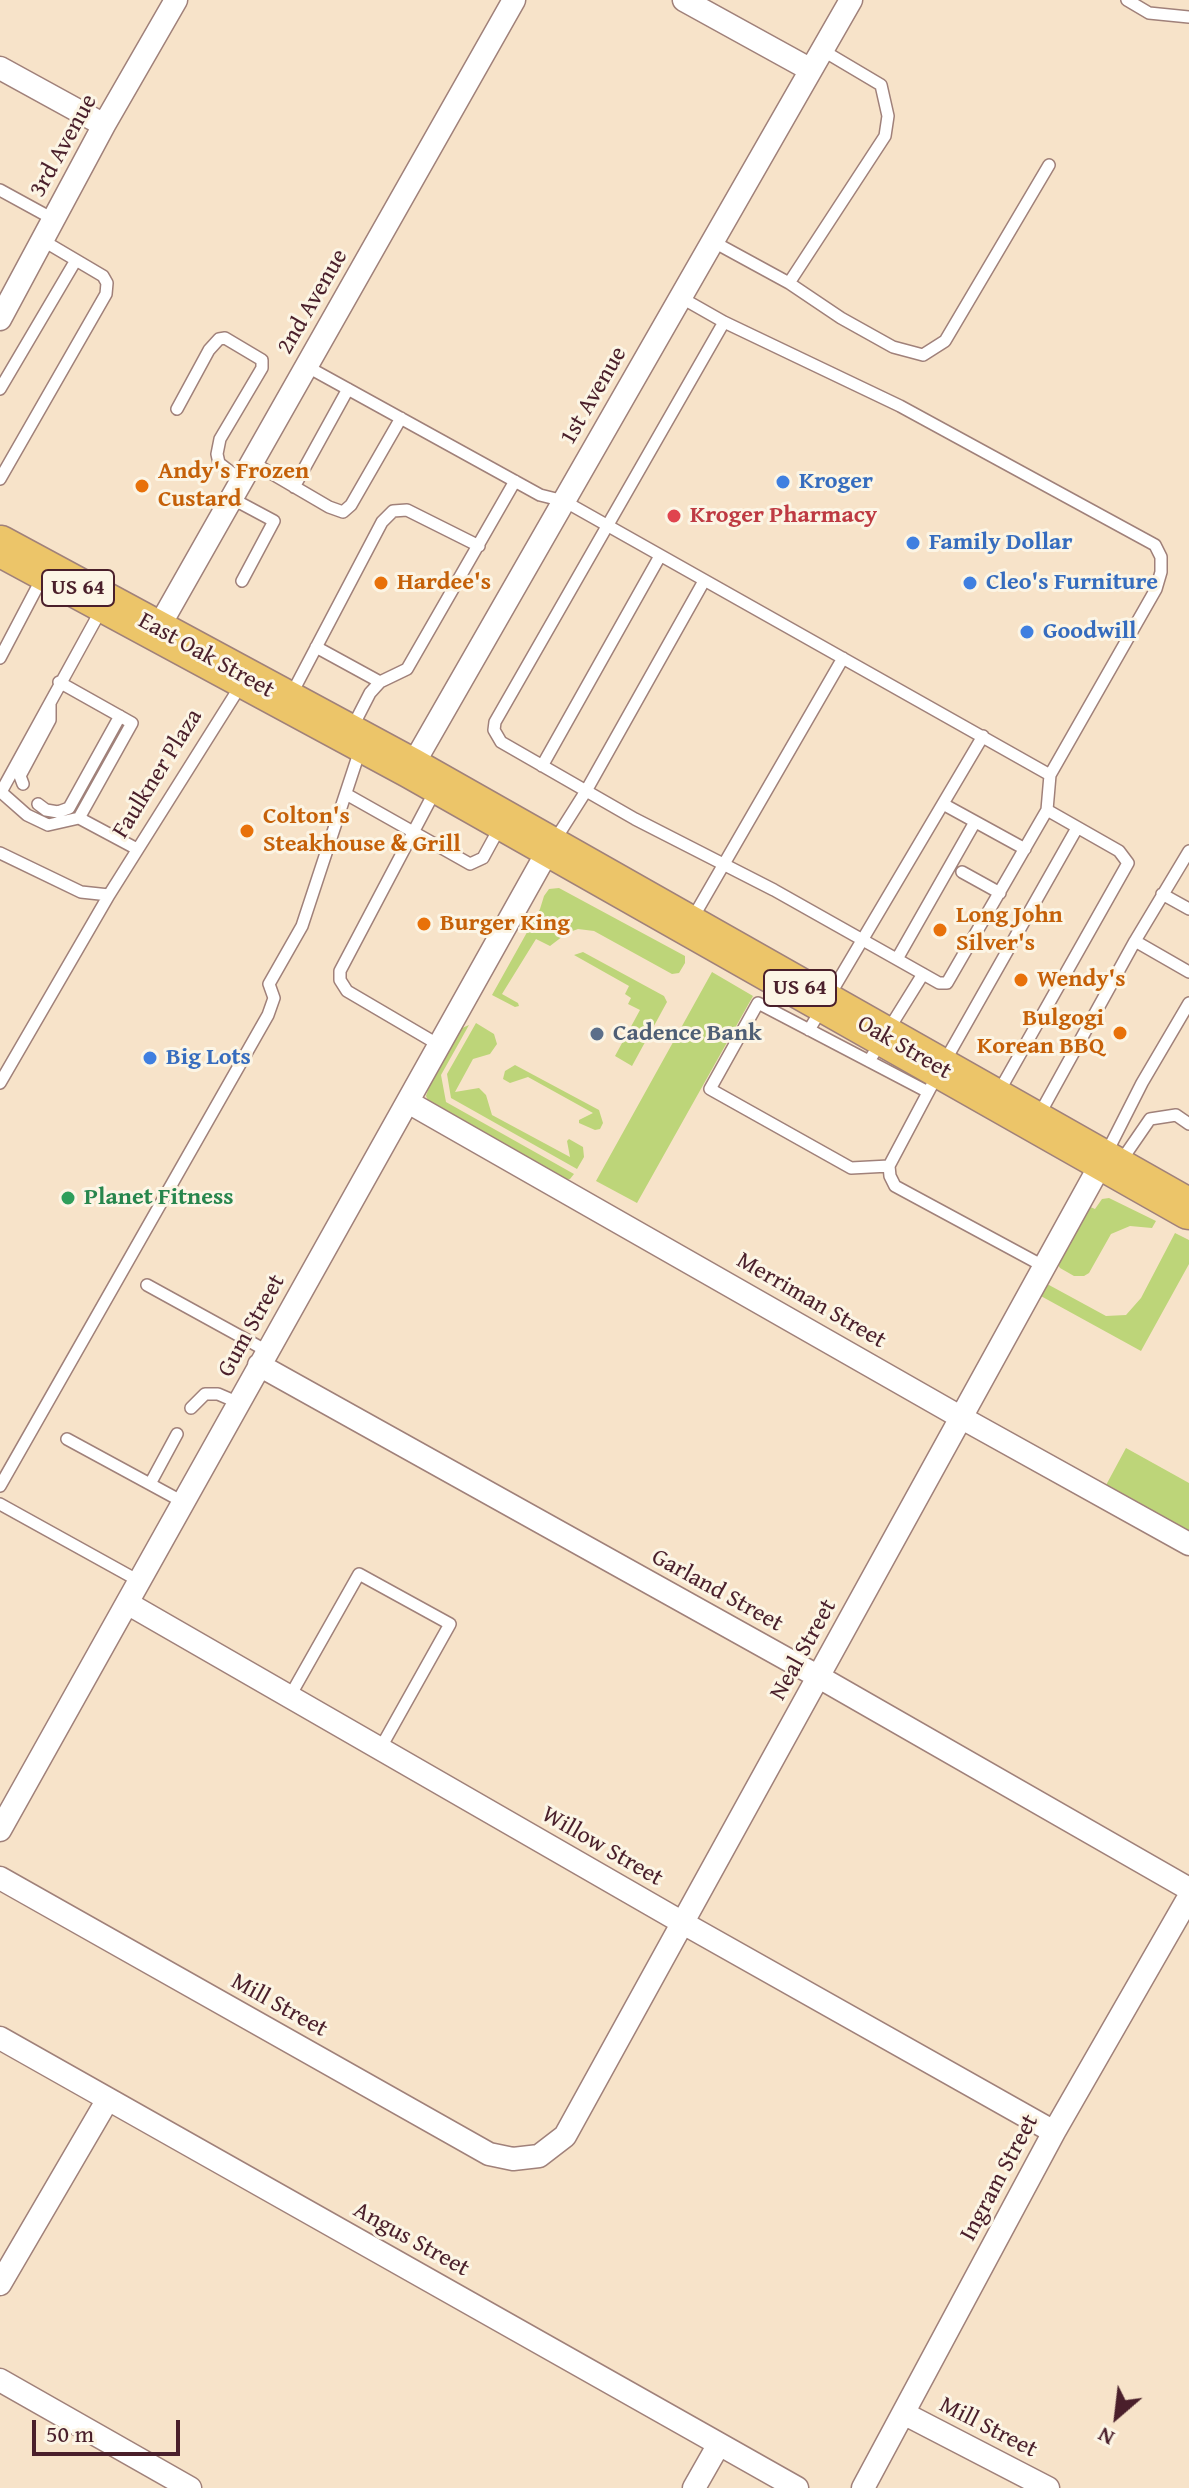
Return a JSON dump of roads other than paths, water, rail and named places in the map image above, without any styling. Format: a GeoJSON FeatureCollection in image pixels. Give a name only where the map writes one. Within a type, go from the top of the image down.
{"type":"FeatureCollection","features":[{"type":"Feature","properties":{"kind":"highway","name":"East Oak Street"},"geometry":{"type":"LineString","coordinates":[[0,546],[425,776]]}},
{"type":"Feature","properties":{"kind":"highway","name":"Oak Street"},"geometry":{"type":"LineString","coordinates":[[425,776],[689,925],[773,992],[935,1080],[995,1099],[1189,1209]]}},
{"type":"Feature","properties":{"kind":"street","name":"3rd Avenue"},"geometry":{"type":"LineString","coordinates":[[0,319],[104,125],[176,0]]}},
{"type":"Feature","properties":{"kind":"street","name":"2nd Avenue"},"geometry":{"type":"LineString","coordinates":[[157,630],[514,0]]}},
{"type":"Feature","properties":{"kind":"street"},"geometry":{"type":"LineString","coordinates":[[684,0],[811,70]]}},
{"type":"Feature","properties":{"kind":"street","name":"1st Avenue"},"geometry":{"type":"LineString","coordinates":[[425,776],[564,501],[851,0]]}},
{"type":"Feature","properties":{"kind":"street"},"geometry":{"type":"LineString","coordinates":[[0,68],[104,125]]}},
{"type":"Feature","properties":{"kind":"street","name":"Gum Street"},"geometry":{"type":"LineString","coordinates":[[0,1830],[550,847]]}},
{"type":"Feature","properties":{"kind":"street","name":"Merriman Street"},"geometry":{"type":"LineString","coordinates":[[408,1102],[1189,1544]]}},
{"type":"Feature","properties":{"kind":"street","name":"Neal Street"},"geometry":{"type":"LineString","coordinates":[[539,2156],[565,2136],[1045,1267],[1110,1164]]}},
{"type":"Feature","properties":{"kind":"street","name":"Garland Street"},"geometry":{"type":"LineString","coordinates":[[263,1358],[1189,1889]]}},
{"type":"Feature","properties":{"kind":"street","name":"Willow Street"},"geometry":{"type":"LineString","coordinates":[[127,1603],[1054,2132]]}},
{"type":"Feature","properties":{"kind":"street","name":"Mill Street"},"geometry":{"type":"LineString","coordinates":[[0,1878],[489,2154],[513,2159],[539,2156]]}},
{"type":"Feature","properties":{"kind":"street","name":"Ingram Street"},"geometry":{"type":"LineString","coordinates":[[863,2488],[1054,2132],[1189,1897]]}},
{"type":"Feature","properties":{"kind":"street","name":"Angus Street"},"geometry":{"type":"LineString","coordinates":[[0,2038],[797,2488]]}},
{"type":"Feature","properties":{"kind":"street"},"geometry":{"type":"LineString","coordinates":[[0,2284],[108,2099]]}},
{"type":"Feature","properties":{"kind":"street"},"geometry":{"type":"LineString","coordinates":[[0,2380],[190,2488]]}},
{"type":"Feature","properties":{"kind":"street","name":"Mill Street"},"geometry":{"type":"LineString","coordinates":[[905,2414],[1048,2488]]}},
{"type":"Feature","properties":{"kind":"street"},"geometry":{"type":"LineString","coordinates":[[694,2488],[719,2444]]}},
{"type":"Feature","properties":{"kind":"lane"},"geometry":{"type":"LineString","coordinates":[[1127,0],[1149,13],[1189,17]]}},
{"type":"Feature","properties":{"kind":"lane"},"geometry":{"type":"LineString","coordinates":[[789,283],[885,136],[888,116],[881,85],[822,50]]}},
{"type":"Feature","properties":{"kind":"lane"},"geometry":{"type":"LineString","coordinates":[[712,241],[789,283],[841,318],[893,347],[923,355],[945,341],[1049,165]]}},
{"type":"Feature","properties":{"kind":"lane"},"geometry":{"type":"LineString","coordinates":[[0,190],[53,219]]}},
{"type":"Feature","properties":{"kind":"lane"},"geometry":{"type":"LineString","coordinates":[[0,479],[3,465],[106,294],[107,283],[103,276],[42,240]]}},
{"type":"Feature","properties":{"kind":"lane"},"geometry":{"type":"LineString","coordinates":[[0,389],[76,260]]}},
{"type":"Feature","properties":{"kind":"lane"},"geometry":{"type":"LineString","coordinates":[[680,297],[724,322],[900,406],[1155,545],[1161,557],[1156,589],[1050,775],[1047,810],[947,983],[939,983],[676,842],[501,742],[494,730],[495,722],[724,322]]}},
{"type":"Feature","properties":{"kind":"lane"},"geometry":{"type":"LineString","coordinates":[[177,409],[209,350],[219,339],[225,338],[262,360],[262,368],[220,439],[217,454],[219,463],[241,480],[274,521],[242,581]]}},
{"type":"Feature","properties":{"kind":"lane"},"geometry":{"type":"LineString","coordinates":[[306,366],[540,495],[564,501],[1050,775]]}},
{"type":"Feature","properties":{"kind":"lane"},"geometry":{"type":"LineString","coordinates":[[294,487],[348,389]]}},
{"type":"Feature","properties":{"kind":"lane"},"geometry":{"type":"LineString","coordinates":[[241,480],[294,487],[343,512],[351,505],[401,418]]}},
{"type":"Feature","properties":{"kind":"lane"},"geometry":{"type":"LineString","coordinates":[[0,1486],[268,1015],[274,998],[269,984],[302,926],[346,794],[356,738],[370,693],[380,682],[407,669],[515,481]]}},
{"type":"Feature","properties":{"kind":"lane"},"geometry":{"type":"LineString","coordinates":[[287,701],[382,522],[393,511],[407,510],[479,546]]}},
{"type":"Feature","properties":{"kind":"lane"},"geometry":{"type":"LineString","coordinates":[[542,766],[660,556]]}},
{"type":"Feature","properties":{"kind":"lane"},"geometry":{"type":"LineString","coordinates":[[0,658],[46,570]]}},
{"type":"Feature","properties":{"kind":"lane"},"geometry":{"type":"LineString","coordinates":[[550,847],[586,791],[704,581]]}},
{"type":"Feature","properties":{"kind":"lane"},"geometry":{"type":"LineString","coordinates":[[105,602],[1,792],[27,815],[48,825],[79,818],[137,849]]}},
{"type":"Feature","properties":{"kind":"lane"},"geometry":{"type":"LineString","coordinates":[[316,647],[380,682]]}},
{"type":"Feature","properties":{"kind":"lane"},"geometry":{"type":"LineString","coordinates":[[689,925],[843,658]]}},
{"type":"Feature","properties":{"kind":"lane","name":"Faulkner Plaza"},"geometry":{"type":"LineString","coordinates":[[0,1083],[109,895],[245,678]]}},
{"type":"Feature","properties":{"kind":"lane"},"geometry":{"type":"LineString","coordinates":[[59,682],[132,723],[79,818]]}},
{"type":"Feature","properties":{"kind":"lane"},"geometry":{"type":"LineString","coordinates":[[50,698],[50,720],[20,776],[30,794],[46,810],[58,812],[69,808],[120,716]]}},
{"type":"Feature","properties":{"kind":"lane"},"geometry":{"type":"LineString","coordinates":[[817,1016],[983,736]]}},
{"type":"Feature","properties":{"kind":"lane"},"geometry":{"type":"LineString","coordinates":[[425,776],[413,832],[340,971],[340,980],[347,991],[439,1045]]}},
{"type":"Feature","properties":{"kind":"lane"},"geometry":{"type":"LineString","coordinates":[[346,794],[470,864],[483,858],[503,820]]}},
{"type":"Feature","properties":{"kind":"lane"},"geometry":{"type":"LineString","coordinates":[[943,804],[1025,849]]}},
{"type":"Feature","properties":{"kind":"lane"},"geometry":{"type":"LineString","coordinates":[[995,1099],[1128,863],[1119,851],[1047,810]]}},
{"type":"Feature","properties":{"kind":"lane"},"geometry":{"type":"LineString","coordinates":[[897,959],[975,822]]}},
{"type":"Feature","properties":{"kind":"lane"},"geometry":{"type":"LineString","coordinates":[[1045,1267],[895,1186],[889,1166],[1077,828]]}},
{"type":"Feature","properties":{"kind":"lane"},"geometry":{"type":"LineString","coordinates":[[1036,1122],[1135,941],[1189,851]]}},
{"type":"Feature","properties":{"kind":"lane"},"geometry":{"type":"LineString","coordinates":[[0,853],[81,892],[109,895]]}},
{"type":"Feature","properties":{"kind":"lane"},"geometry":{"type":"LineString","coordinates":[[962,872],[1000,893]]}},
{"type":"Feature","properties":{"kind":"lane"},"geometry":{"type":"LineString","coordinates":[[1162,894],[1189,909]]}},
{"type":"Feature","properties":{"kind":"lane"},"geometry":{"type":"LineString","coordinates":[[1135,941],[1189,972]]}},
{"type":"Feature","properties":{"kind":"lane"},"geometry":{"type":"LineString","coordinates":[[877,1049],[923,974]]}},
{"type":"Feature","properties":{"kind":"lane"},"geometry":{"type":"LineString","coordinates":[[773,992],[758,1003],[710,1089],[851,1168],[889,1166]]}},
{"type":"Feature","properties":{"kind":"lane"},"geometry":{"type":"LineString","coordinates":[[1110,1164],[1142,1083],[1189,1003]]}},
{"type":"Feature","properties":{"kind":"lane"},"geometry":{"type":"LineString","coordinates":[[1110,1164],[1150,1119],[1176,1115],[1189,1124]]}},
{"type":"Feature","properties":{"kind":"lane"},"geometry":{"type":"LineString","coordinates":[[147,1285],[263,1358]]}},
{"type":"Feature","properties":{"kind":"lane"},"geometry":{"type":"LineString","coordinates":[[191,1408],[205,1394],[218,1394],[239,1403]]}},
{"type":"Feature","properties":{"kind":"lane"},"geometry":{"type":"LineString","coordinates":[[150,1484],[177,1434]]}},
{"type":"Feature","properties":{"kind":"lane"},"geometry":{"type":"LineString","coordinates":[[67,1439],[183,1502]]}},
{"type":"Feature","properties":{"kind":"lane"},"geometry":{"type":"LineString","coordinates":[[0,1504],[139,1581]]}},
{"type":"Feature","properties":{"kind":"lane"},"geometry":{"type":"LineString","coordinates":[[290,1696],[359,1574],[450,1624],[380,1749]]}},
{"type":"Feature","properties":{"kind":"place","name":"Kroger"},"geometry":{"type":"Point","coordinates":[783,482]}},
{"type":"Feature","properties":{"kind":"place","name":"Andy's Frozen Custard"},"geometry":{"type":"Point","coordinates":[142,486]}},
{"type":"Feature","properties":{"kind":"place","name":"Kroger Pharmacy"},"geometry":{"type":"Point","coordinates":[674,516]}},
{"type":"Feature","properties":{"kind":"place","name":"Family Dollar"},"geometry":{"type":"Point","coordinates":[913,543]}},
{"type":"Feature","properties":{"kind":"place","name":"Hardee's"},"geometry":{"type":"Point","coordinates":[381,583]}},
{"type":"Feature","properties":{"kind":"place","name":"Cleo's Furniture"},"geometry":{"type":"Point","coordinates":[970,583]}},
{"type":"Feature","properties":{"kind":"place","name":"Goodwill"},"geometry":{"type":"Point","coordinates":[1027,632]}},
{"type":"Feature","properties":{"kind":"place","name":"Colton's Steakhouse & Grill"},"geometry":{"type":"Point","coordinates":[247,831]}},
{"type":"Feature","properties":{"kind":"place","name":"Burger King"},"geometry":{"type":"Point","coordinates":[424,924]}},
{"type":"Feature","properties":{"kind":"place","name":"Long John Silver's"},"geometry":{"type":"Point","coordinates":[940,930]}},
{"type":"Feature","properties":{"kind":"place","name":"Wendy's"},"geometry":{"type":"Point","coordinates":[1021,980]}},
{"type":"Feature","properties":{"kind":"place","name":"Bulgogi Korean BBQ"},"geometry":{"type":"Point","coordinates":[1120,1033]}},
{"type":"Feature","properties":{"kind":"place","name":"Cadence Bank"},"geometry":{"type":"Point","coordinates":[597,1034]}},
{"type":"Feature","properties":{"kind":"place","name":"Big Lots"},"geometry":{"type":"Point","coordinates":[150,1058]}},
{"type":"Feature","properties":{"kind":"place","name":"Planet Fitness"},"geometry":{"type":"Point","coordinates":[68,1198]}}]}
